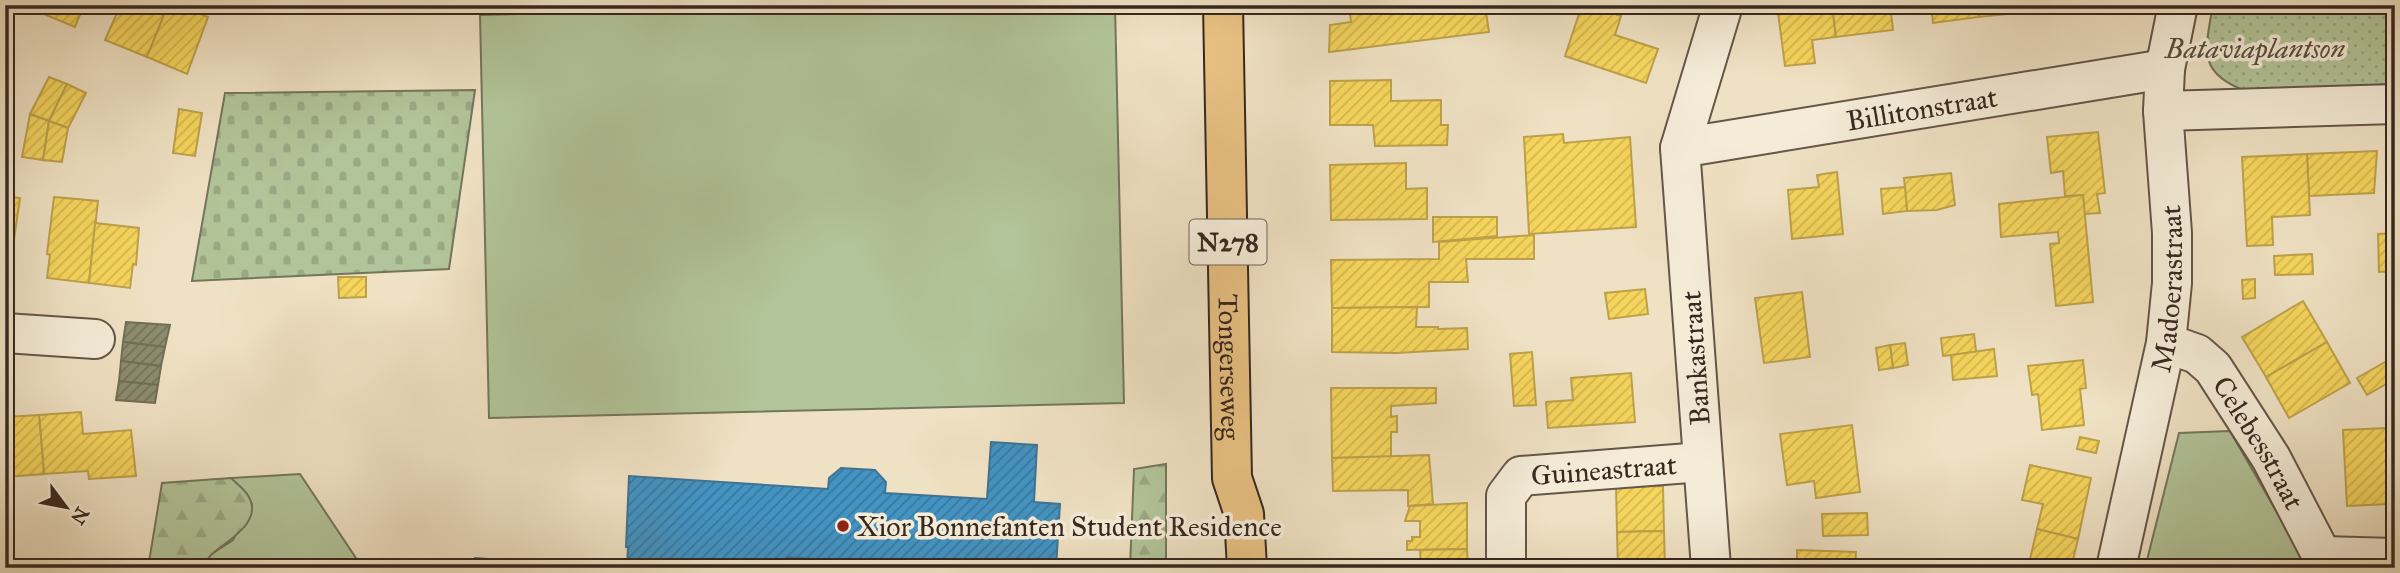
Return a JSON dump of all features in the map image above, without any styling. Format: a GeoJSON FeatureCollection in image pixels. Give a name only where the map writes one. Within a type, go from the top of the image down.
{"type":"FeatureCollection","features":[{"type":"Feature","properties":{"kind":"main road","name":"Tongerseweg"},"geometry":{"type":"LineString","coordinates":[[1223,5],[1232,478],[1244,514],[1247,568]]}},
{"type":"Feature","properties":{"kind":"main road","name":"Tongerseweg"},"geometry":{"type":"LineString","coordinates":[[1221,568],[1221,511],[1232,478]]}},
{"type":"Feature","properties":{"kind":"street"},"geometry":{"type":"LineString","coordinates":[[1680,148],[1723,5]]}},
{"type":"Feature","properties":{"kind":"street","name":"Madoerastraat"},"geometry":{"type":"LineString","coordinates":[[2116,568],[2166,343],[2172,283],[2172,245],[2163,111],[2165,69],[2178,5]]}},
{"type":"Feature","properties":{"kind":"street","name":"Billitonstraat"},"geometry":{"type":"LineString","coordinates":[[1680,148],[2165,69]]}},
{"type":"Feature","properties":{"kind":"street"},"geometry":{"type":"LineString","coordinates":[[2163,111],[2395,104]]}},
{"type":"Feature","properties":{"kind":"street","name":"Bankastraat"},"geometry":{"type":"LineString","coordinates":[[1680,148],[1711,568]]}},
{"type":"Feature","properties":{"kind":"street"},"geometry":{"type":"LineString","coordinates":[[5,333],[95,339]]}},
{"type":"Feature","properties":{"kind":"street","name":"Celebesstraat"},"geometry":{"type":"LineString","coordinates":[[2166,343],[2197,354],[2213,368],[2271,458],[2324,562]]}},
{"type":"Feature","properties":{"kind":"street","name":"Guineastraat"},"geometry":{"type":"LineString","coordinates":[[1506,568],[1506,496],[1521,476],[1702,463]]}},
{"type":"Feature","properties":{"kind":"street"},"geometry":{"type":"LineString","coordinates":[[2324,562],[2395,558]]}},
{"type":"Feature","properties":{"kind":"green space"},"geometry":{"type":"Polygon","coordinates":[[[877,5],[1115,5],[1124,403],[489,418],[480,15],[877,5]]]}},
{"type":"Feature","properties":{"kind":"green space","name":"Bataviaplantson"},"geometry":{"type":"Polygon","coordinates":[[[2213,5],[2395,5],[2395,84],[2246,91],[2219,76],[2208,58],[2208,35],[2213,5]]]}},
{"type":"Feature","properties":{"kind":"green space"},"geometry":{"type":"Polygon","coordinates":[[[475,90],[449,269],[192,281],[225,93],[475,90]]]}},
{"type":"Feature","properties":{"kind":"green space"},"geometry":{"type":"Polygon","coordinates":[[[2230,431],[2294,542],[2305,568],[2145,568],[2179,433],[2230,431]]]}},
{"type":"Feature","properties":{"kind":"green space"},"geometry":{"type":"Polygon","coordinates":[[[1166,464],[1166,568],[1130,568],[1134,469],[1166,464]]]}},
{"type":"Feature","properties":{"kind":"green space"},"geometry":{"type":"Polygon","coordinates":[[[300,474],[365,568],[201,568],[210,555],[233,540],[252,504],[247,494],[231,478],[300,474]]]}},
{"type":"Feature","properties":{"kind":"green space"},"geometry":{"type":"Polygon","coordinates":[[[231,478],[252,504],[252,513],[242,529],[212,554],[201,568],[148,568],[162,483],[231,478]]]}},
{"type":"Feature","properties":{"kind":"building: Homes"},"geometry":{"type":"Polygon","coordinates":[[[36,5],[84,5],[75,27],[34,10],[36,5]]]}},
{"type":"Feature","properties":{"kind":"building: Homes"},"geometry":{"type":"Polygon","coordinates":[[[168,5],[147,57],[105,40],[120,6],[168,5]]]}},
{"type":"Feature","properties":{"kind":"building: Homes"},"geometry":{"type":"Polygon","coordinates":[[[168,5],[179,5],[208,17],[187,74],[147,57],[168,5]]]}},
{"type":"Feature","properties":{"kind":"building: Homes"},"geometry":{"type":"Polygon","coordinates":[[[1349,5],[1379,5],[1379,9],[1404,5],[1487,5],[1489,32],[1329,52],[1330,25],[1351,22],[1349,5]]]}},
{"type":"Feature","properties":{"kind":"building: Homes"},"geometry":{"type":"Polygon","coordinates":[[[1582,5],[1590,5],[1621,16],[1615,35],[1658,49],[1646,83],[1565,56],[1582,5]]]}},
{"type":"Feature","properties":{"kind":"building: Homes"},"geometry":{"type":"Polygon","coordinates":[[[1590,5],[1625,5],[1621,16],[1590,5]]]}},
{"type":"Feature","properties":{"kind":"building: Homes"},"geometry":{"type":"Polygon","coordinates":[[[1777,5],[1832,5],[1836,37],[1812,40],[1815,63],[1785,66],[1777,5]]]}},
{"type":"Feature","properties":{"kind":"building: Homes"},"geometry":{"type":"Polygon","coordinates":[[[1832,5],[1890,5],[1893,30],[1836,37],[1832,5]]]}},
{"type":"Feature","properties":{"kind":"building: Homes"},"geometry":{"type":"Polygon","coordinates":[[[1931,5],[1978,5],[1979,17],[1933,23],[1931,5]]]}},
{"type":"Feature","properties":{"kind":"building: Homes"},"geometry":{"type":"Polygon","coordinates":[[[1978,5],[2025,5],[2026,12],[1979,17],[1978,5]]]}},
{"type":"Feature","properties":{"kind":"building: Homes"},"geometry":{"type":"Polygon","coordinates":[[[49,77],[67,84],[49,121],[30,114],[49,77]]]}},
{"type":"Feature","properties":{"kind":"building: Homes"},"geometry":{"type":"Polygon","coordinates":[[[1391,80],[1391,101],[1441,100],[1441,125],[1448,125],[1447,145],[1375,146],[1373,125],[1330,125],[1330,81],[1391,80]]]}},
{"type":"Feature","properties":{"kind":"building: Homes"},"geometry":{"type":"Polygon","coordinates":[[[67,84],[86,93],[68,128],[49,121],[67,84]]]}},
{"type":"Feature","properties":{"kind":"building: Homes"},"geometry":{"type":"Polygon","coordinates":[[[179,109],[202,113],[195,156],[173,153],[179,109]]]}},
{"type":"Feature","properties":{"kind":"building: Homes"},"geometry":{"type":"Polygon","coordinates":[[[30,114],[49,121],[43,160],[22,157],[30,114]]]}},
{"type":"Feature","properties":{"kind":"building: Homes"},"geometry":{"type":"Polygon","coordinates":[[[49,121],[68,128],[62,162],[43,160],[49,121]]]}},
{"type":"Feature","properties":{"kind":"building: Homes"},"geometry":{"type":"Polygon","coordinates":[[[2098,132],[2105,193],[2097,194],[2100,213],[2084,214],[2083,195],[2065,196],[2063,171],[2051,173],[2047,137],[2098,132]]]}},
{"type":"Feature","properties":{"kind":"building: Homes"},"geometry":{"type":"Polygon","coordinates":[[[1563,134],[1564,143],[1630,137],[1636,227],[1529,234],[1524,137],[1563,134]]]}},
{"type":"Feature","properties":{"kind":"building: Homes"},"geometry":{"type":"Polygon","coordinates":[[[2377,151],[2374,193],[2309,196],[2307,154],[2377,151]]]}},
{"type":"Feature","properties":{"kind":"building: Homes"},"geometry":{"type":"Polygon","coordinates":[[[2307,154],[2310,215],[2272,217],[2273,245],[2247,246],[2242,157],[2307,154]]]}},
{"type":"Feature","properties":{"kind":"building: Homes"},"geometry":{"type":"Polygon","coordinates":[[[1406,163],[1406,189],[1427,188],[1427,219],[1331,220],[1330,165],[1406,163]]]}},
{"type":"Feature","properties":{"kind":"building: Homes"},"geometry":{"type":"Polygon","coordinates":[[[1837,172],[1843,234],[1792,239],[1788,190],[1819,187],[1817,175],[1837,172]]]}},
{"type":"Feature","properties":{"kind":"building: Homes"},"geometry":{"type":"Polygon","coordinates":[[[1951,173],[1955,205],[1937,210],[1907,211],[1904,178],[1951,173]]]}},
{"type":"Feature","properties":{"kind":"building: Homes"},"geometry":{"type":"Polygon","coordinates":[[[1905,187],[1907,211],[1883,214],[1881,189],[1905,187]]]}},
{"type":"Feature","properties":{"kind":"building: Homes"},"geometry":{"type":"Polygon","coordinates":[[[2083,195],[2093,302],[2056,306],[2050,244],[2059,243],[2058,232],[2001,237],[1999,204],[2083,195]]]}},
{"type":"Feature","properties":{"kind":"building: Homes"},"geometry":{"type":"Polygon","coordinates":[[[5,196],[20,198],[9,274],[5,273],[5,196]]]}},
{"type":"Feature","properties":{"kind":"building: Homes"},"geometry":{"type":"Polygon","coordinates":[[[54,197],[98,201],[89,283],[47,278],[54,197]]]}},
{"type":"Feature","properties":{"kind":"building: Homes"},"geometry":{"type":"Polygon","coordinates":[[[1433,217],[1497,217],[1497,236],[1433,242],[1433,217]]]}},
{"type":"Feature","properties":{"kind":"building: Homes"},"geometry":{"type":"Polygon","coordinates":[[[95,223],[139,228],[136,265],[133,264],[130,288],[89,283],[95,223]]]}},
{"type":"Feature","properties":{"kind":"building: Homes"},"geometry":{"type":"Polygon","coordinates":[[[2395,233],[2395,271],[2379,272],[2378,234],[2395,233]]]}},
{"type":"Feature","properties":{"kind":"building: Homes"},"geometry":{"type":"Polygon","coordinates":[[[1534,235],[1534,259],[1466,259],[1468,282],[1429,282],[1429,307],[1332,308],[1331,260],[1439,259],[1439,242],[1534,235]]]}},
{"type":"Feature","properties":{"kind":"building: Homes"},"geometry":{"type":"Polygon","coordinates":[[[2312,254],[2313,274],[2275,275],[2274,256],[2312,254]]]}},
{"type":"Feature","properties":{"kind":"building: Homes"},"geometry":{"type":"Polygon","coordinates":[[[338,277],[366,277],[366,297],[339,298],[338,277]]]}},
{"type":"Feature","properties":{"kind":"building: Homes"},"geometry":{"type":"Polygon","coordinates":[[[2255,279],[2255,298],[2243,299],[2242,280],[2255,279]]]}},
{"type":"Feature","properties":{"kind":"building: Homes"},"geometry":{"type":"Polygon","coordinates":[[[1645,289],[1648,314],[1609,319],[1605,293],[1645,289]]]}},
{"type":"Feature","properties":{"kind":"building: Homes"},"geometry":{"type":"Polygon","coordinates":[[[1802,292],[1810,357],[1764,363],[1755,298],[1802,292]]]}},
{"type":"Feature","properties":{"kind":"building: Homes"},"geometry":{"type":"Polygon","coordinates":[[[2303,301],[2327,342],[2266,377],[2242,337],[2303,301]]]}},
{"type":"Feature","properties":{"kind":"building: Homes"},"geometry":{"type":"Polygon","coordinates":[[[1417,307],[1416,327],[1467,328],[1468,349],[1396,353],[1332,352],[1332,308],[1417,307]]]}},
{"type":"Feature","properties":{"kind":"building: Homes"},"geometry":{"type":"Polygon","coordinates":[[[1974,334],[1974,353],[1943,356],[1941,338],[1974,334]]]}},
{"type":"Feature","properties":{"kind":"building: Homes"},"geometry":{"type":"Polygon","coordinates":[[[2327,342],[2350,383],[2289,418],[2266,377],[2327,342]]]}},
{"type":"Feature","properties":{"kind":"building: Homes"},"geometry":{"type":"Polygon","coordinates":[[[1905,343],[1908,365],[1893,368],[1890,345],[1905,343]]]}},
{"type":"Feature","properties":{"kind":"building: Homes"},"geometry":{"type":"Polygon","coordinates":[[[1890,345],[1893,368],[1879,370],[1876,348],[1890,345]]]}},
{"type":"Feature","properties":{"kind":"building: Homes"},"geometry":{"type":"Polygon","coordinates":[[[1994,349],[1997,376],[1953,380],[1951,355],[1994,349]]]}},
{"type":"Feature","properties":{"kind":"building: Homes"},"geometry":{"type":"Polygon","coordinates":[[[1532,352],[1536,405],[1514,406],[1510,354],[1532,352]]]}},
{"type":"Feature","properties":{"kind":"building: Homes"},"geometry":{"type":"Polygon","coordinates":[[[2392,358],[2395,363],[2395,379],[2367,395],[2357,378],[2392,358]]]}},
{"type":"Feature","properties":{"kind":"building: Homes"},"geometry":{"type":"Polygon","coordinates":[[[2083,360],[2086,388],[2080,389],[2084,425],[2042,430],[2038,394],[2032,395],[2028,366],[2083,360]]]}},
{"type":"Feature","properties":{"kind":"building: Homes"},"geometry":{"type":"Polygon","coordinates":[[[1631,373],[1635,422],[1548,428],[1546,402],[1573,400],[1571,378],[1631,373]]]}},
{"type":"Feature","properties":{"kind":"building: Homes"},"geometry":{"type":"Polygon","coordinates":[[[1331,388],[1436,388],[1436,403],[1391,406],[1391,417],[1397,416],[1397,432],[1391,432],[1391,457],[1332,458],[1331,388]]]}},
{"type":"Feature","properties":{"kind":"building: Homes"},"geometry":{"type":"Polygon","coordinates":[[[81,412],[83,434],[131,430],[136,476],[89,479],[88,471],[44,474],[39,415],[81,412]]]}},
{"type":"Feature","properties":{"kind":"building: Homes"},"geometry":{"type":"Polygon","coordinates":[[[39,415],[44,474],[5,477],[5,417],[39,415]]]}},
{"type":"Feature","properties":{"kind":"building: Homes"},"geometry":{"type":"Polygon","coordinates":[[[1852,425],[1860,492],[1816,498],[1814,481],[1787,485],[1780,434],[1852,425]]]}},
{"type":"Feature","properties":{"kind":"building: Homes"},"geometry":{"type":"Polygon","coordinates":[[[2386,428],[2389,504],[2347,506],[2343,430],[2386,428]]]}},
{"type":"Feature","properties":{"kind":"building: Homes"},"geometry":{"type":"Polygon","coordinates":[[[2080,437],[2099,441],[2096,453],[2077,449],[2080,437]]]}},
{"type":"Feature","properties":{"kind":"building: Homes"},"geometry":{"type":"Polygon","coordinates":[[[1429,455],[1433,504],[1408,506],[1408,490],[1333,491],[1332,458],[1429,455]]]}},
{"type":"Feature","properties":{"kind":"building: Homes"},"geometry":{"type":"Polygon","coordinates":[[[2030,465],[2091,478],[2078,539],[2037,529],[2043,504],[2022,500],[2030,465]]]}},
{"type":"Feature","properties":{"kind":"building: Homes"},"geometry":{"type":"Polygon","coordinates":[[[1663,486],[1664,531],[1617,532],[1616,487],[1663,486]]]}},
{"type":"Feature","properties":{"kind":"building: Homes"},"geometry":{"type":"Polygon","coordinates":[[[1467,503],[1467,549],[1407,550],[1407,541],[1412,541],[1412,537],[1420,537],[1420,521],[1405,521],[1410,506],[1467,503]]]}},
{"type":"Feature","properties":{"kind":"building: Homes"},"geometry":{"type":"Polygon","coordinates":[[[1867,513],[1868,535],[1823,536],[1822,514],[1867,513]]]}},
{"type":"Feature","properties":{"kind":"building: Homes"},"geometry":{"type":"Polygon","coordinates":[[[2037,529],[2078,539],[2071,568],[2028,568],[2037,529]]]}},
{"type":"Feature","properties":{"kind":"building: Homes"},"geometry":{"type":"Polygon","coordinates":[[[1664,531],[1665,568],[1618,568],[1617,532],[1664,531]]]}},
{"type":"Feature","properties":{"kind":"building: Homes"},"geometry":{"type":"Polygon","coordinates":[[[1467,549],[1468,568],[1421,568],[1420,550],[1467,549]]]}},
{"type":"Feature","properties":{"kind":"building: Homes"},"geometry":{"type":"Polygon","coordinates":[[[1797,550],[1856,552],[1855,568],[1797,568],[1797,550]]]}},
{"type":"Feature","properties":{"kind":"building: Schools","name":"Xior Bonnefanten Student Residence"},"geometry":{"type":"Polygon","coordinates":[[[991,442],[1037,445],[1034,502],[1060,504],[1056,568],[943,568],[787,557],[786,568],[627,568],[629,476],[828,489],[829,478],[841,468],[875,470],[886,482],[885,493],[987,499],[991,442]]]}},
{"type":"Feature","properties":{"kind":"building: Schools"},"geometry":{"type":"Polygon","coordinates":[[[475,558],[620,568],[475,568],[475,558]]]}},
{"type":"Feature","properties":{"kind":"building: Industry"},"geometry":{"type":"Polygon","coordinates":[[[126,322],[170,325],[165,347],[123,342],[126,322]]]}},
{"type":"Feature","properties":{"kind":"building: Industry"},"geometry":{"type":"Polygon","coordinates":[[[123,342],[165,347],[161,366],[121,361],[123,342]]]}},
{"type":"Feature","properties":{"kind":"building: Industry"},"geometry":{"type":"Polygon","coordinates":[[[121,361],[161,366],[158,385],[119,381],[121,361]]]}},
{"type":"Feature","properties":{"kind":"building: Industry"},"geometry":{"type":"Polygon","coordinates":[[[119,381],[158,385],[155,403],[116,400],[119,381]]]}},
{"type":"Feature","properties":{"kind":"place","name":"Xior Bonnefanten Student Residence"},"geometry":{"type":"Point","coordinates":[843,526]}}]}
